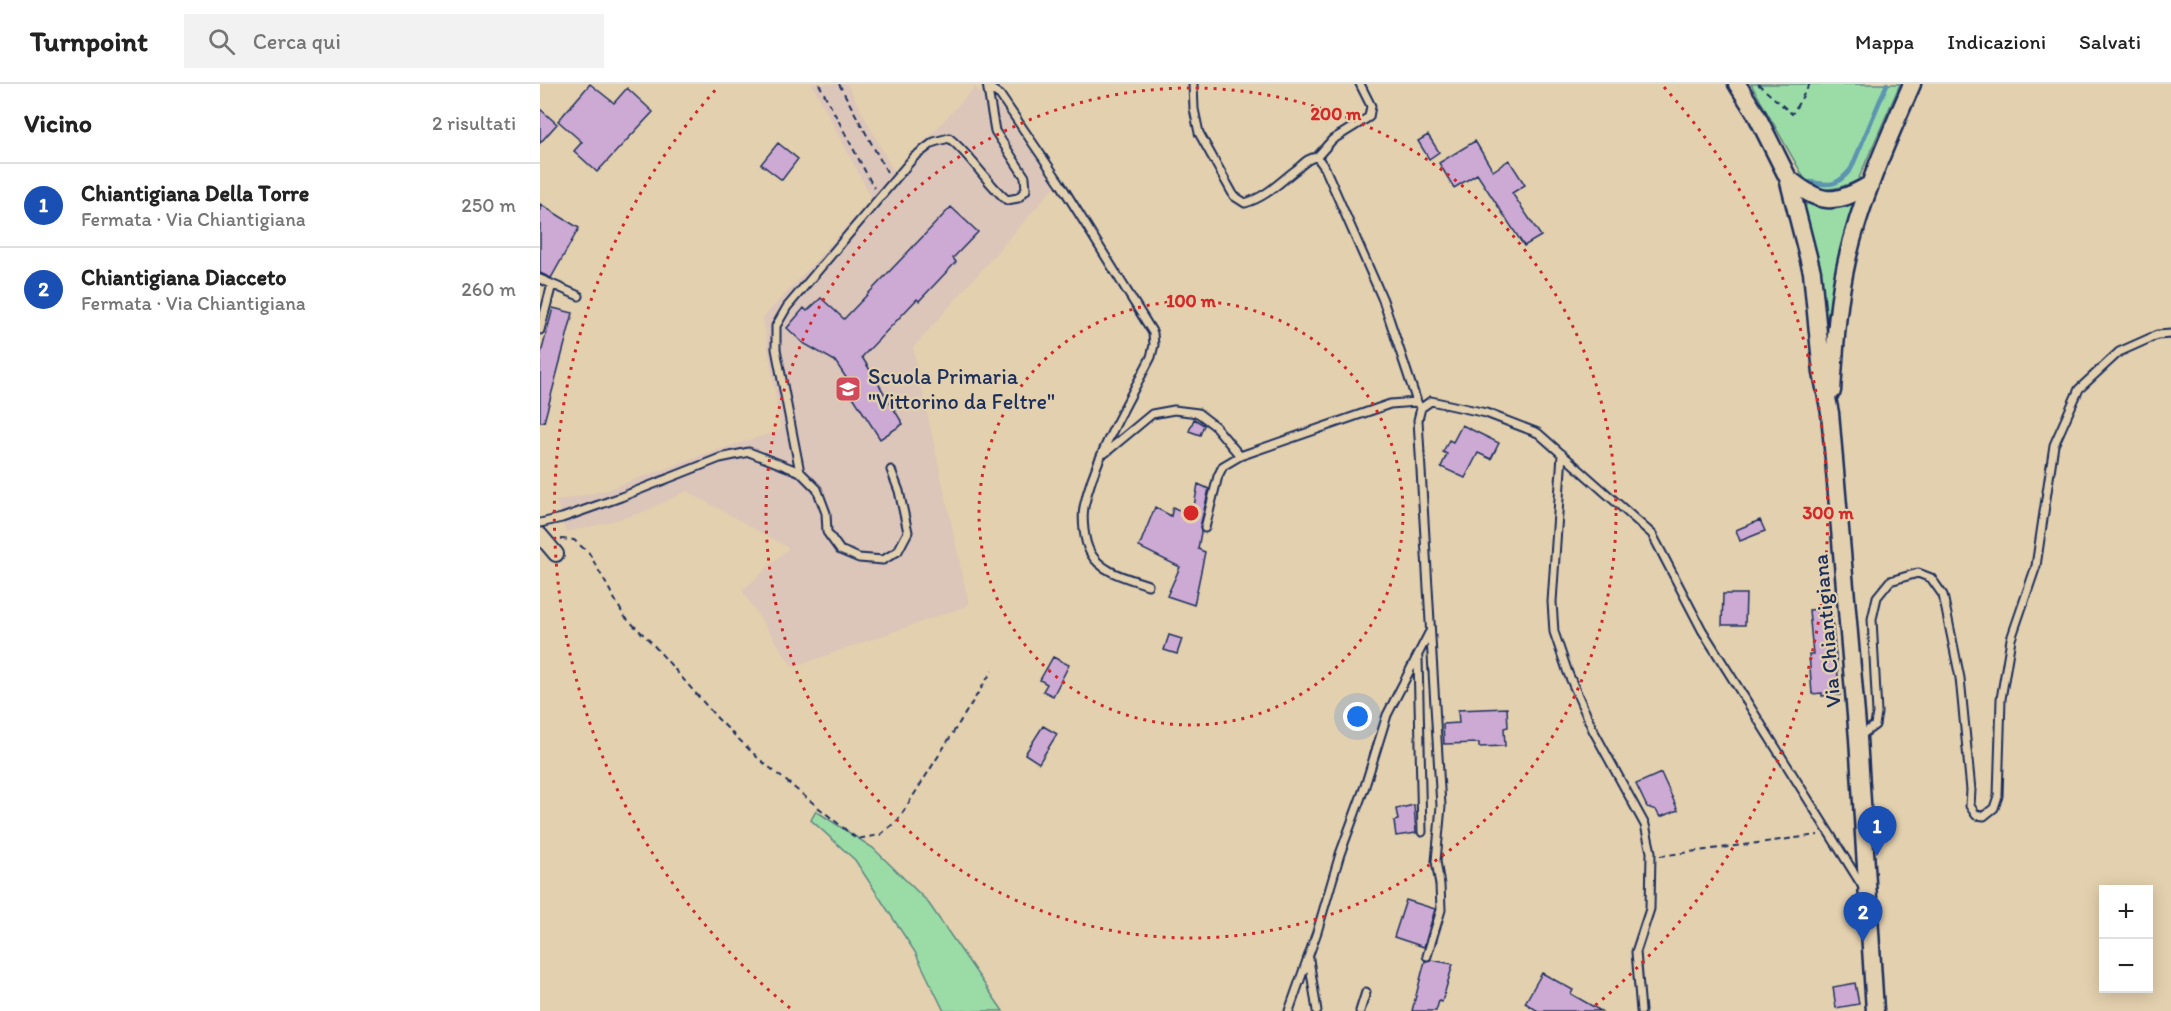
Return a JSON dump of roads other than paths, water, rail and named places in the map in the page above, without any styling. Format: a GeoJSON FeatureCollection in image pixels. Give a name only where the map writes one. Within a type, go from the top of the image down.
{"type":"FeatureCollection","features":[{"type":"Feature","properties":{"kind":"street","name":"Via Chiantigiana"},"geometry":{"type":"LineString","coordinates":[[1737,84],[1756,114],[1788,178],[1812,272],[1822,373],[1830,413],[1858,738],[1875,1011]]}},
{"type":"Feature","properties":{"kind":"street"},"geometry":{"type":"LineString","coordinates":[[1830,413],[1838,313],[1847,259],[1869,185],[1912,84]]}},
{"type":"Feature","properties":{"kind":"street"},"geometry":{"type":"LineString","coordinates":[[1788,178],[1806,193],[1822,199],[1838,199],[1869,185]]}},
{"type":"Feature","properties":{"kind":"street"},"geometry":{"type":"LineString","coordinates":[[543,538],[556,554]]}},
{"type":"Feature","properties":{"kind":"lane"},"geometry":{"type":"LineString","coordinates":[[1193,84],[1194,109],[1199,133],[1234,196],[1245,203],[1257,200],[1309,158],[1317,157],[1332,140],[1369,117],[1371,106],[1360,84]]}},
{"type":"Feature","properties":{"kind":"lane"},"geometry":{"type":"LineString","coordinates":[[800,472],[776,349],[776,326],[787,307],[914,157],[934,142],[949,138],[963,149],[999,194],[1007,200],[1018,198],[1026,190],[1025,177],[995,131],[987,86]]}},
{"type":"Feature","properties":{"kind":"lane"},"geometry":{"type":"LineString","coordinates":[[987,86],[1000,95],[1060,183],[1153,333],[1154,345],[1151,357],[1100,458],[1084,509],[1085,531],[1090,552],[1108,571],[1148,585]]}},
{"type":"Feature","properties":{"kind":"lane"},"geometry":{"type":"LineString","coordinates":[[1317,157],[1325,168],[1383,300],[1419,405],[1418,420],[1441,806],[1436,861],[1441,910],[1427,956]]}},
{"type":"Feature","properties":{"kind":"lane"},"geometry":{"type":"LineString","coordinates":[[540,279],[579,296]]}},
{"type":"Feature","properties":{"kind":"lane"},"geometry":{"type":"LineString","coordinates":[[540,330],[552,284]]}},
{"type":"Feature","properties":{"kind":"lane"},"geometry":{"type":"LineString","coordinates":[[1858,738],[1875,725],[1877,713],[1872,619],[1877,597],[1890,581],[1918,573],[1931,578],[1943,595],[1960,678],[1971,790],[1970,806],[1976,815],[1984,816],[1994,808],[1998,796],[2001,699],[2011,639],[2036,566],[2054,445],[2079,388],[2119,352],[2157,335],[2171,334]]}},
{"type":"Feature","properties":{"kind":"lane"},"geometry":{"type":"LineString","coordinates":[[1205,528],[1218,476],[1223,466],[1240,456],[1390,404],[1419,405],[1431,401],[1486,413],[1538,433],[1652,534],[1702,630],[1867,894]]}},
{"type":"Feature","properties":{"kind":"lane"},"geometry":{"type":"LineString","coordinates":[[1100,458],[1152,414],[1174,410],[1198,413],[1215,426],[1240,456]]}},
{"type":"Feature","properties":{"kind":"lane"},"geometry":{"type":"LineString","coordinates":[[540,523],[562,518],[621,497],[720,458],[748,452],[800,472],[817,489],[826,513],[827,532],[840,550],[859,558],[883,560],[898,551],[908,532],[899,491],[891,470]]}},
{"type":"Feature","properties":{"kind":"lane"},"geometry":{"type":"LineString","coordinates":[[1562,454],[1552,602],[1554,632],[1568,673],[1593,730],[1645,825],[1651,857],[1650,909],[1636,952],[1641,1011]]}},
{"type":"Feature","properties":{"kind":"lane"},"geometry":{"type":"LineString","coordinates":[[1289,1011],[1387,715],[1431,631]]}},
{"type":"Feature","properties":{"kind":"lane"},"geometry":{"type":"LineString","coordinates":[[1418,656],[1422,832]]}},
{"type":"Feature","properties":{"kind":"lane"},"geometry":{"type":"LineString","coordinates":[[1308,957],[1317,1011]]}},
{"type":"Feature","properties":{"kind":"lane"},"geometry":{"type":"LineString","coordinates":[[1360,1011],[1366,992]]}},
{"type":"Feature","properties":{"kind":"waterway"},"geometry":{"type":"LineString","coordinates":[[1810,182],[1823,184],[1837,182],[1851,169],[1887,84]]}},
{"type":"Feature","properties":{"kind":"place","name":"Scuola Primaria \"Vittorino da Feltre\""},"geometry":{"type":"Point","coordinates":[848,389]}},
{"type":"Feature","properties":{"kind":"place","name":"Chiantigiana Della Torre"},"geometry":{"type":"Point","coordinates":[1877,856]}},
{"type":"Feature","properties":{"kind":"place","name":"Chiantigiana Diacceto"},"geometry":{"type":"Point","coordinates":[1863,942]}}]}
